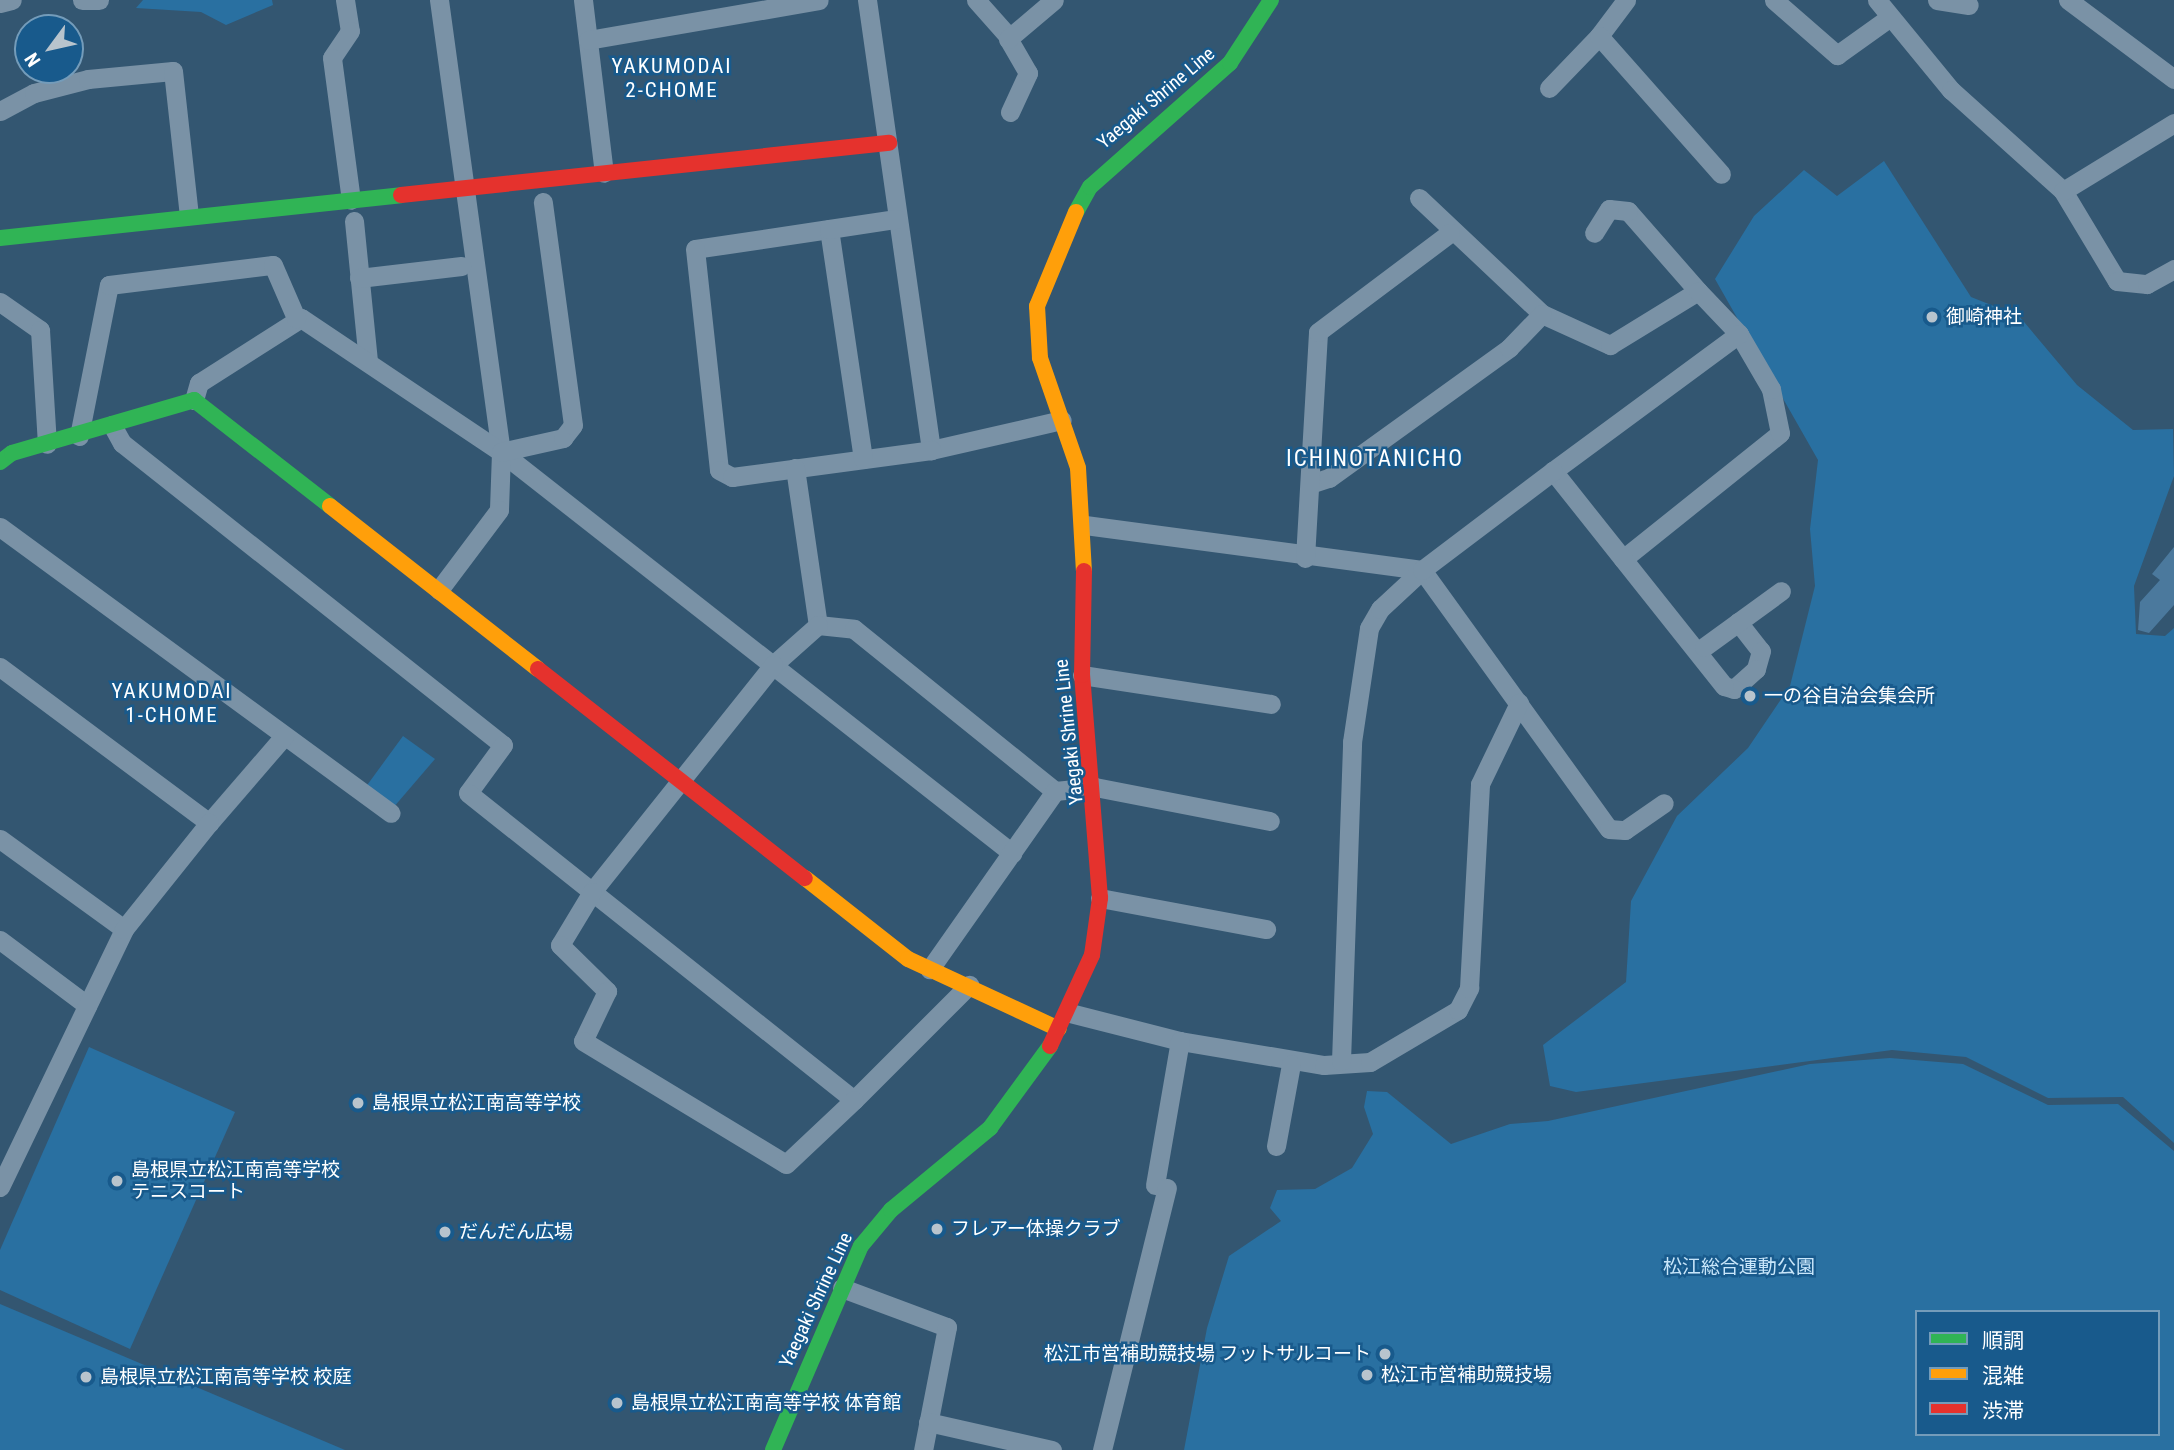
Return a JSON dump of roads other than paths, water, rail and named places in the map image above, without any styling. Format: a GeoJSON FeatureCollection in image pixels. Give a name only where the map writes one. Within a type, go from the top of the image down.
{"type":"FeatureCollection","features":[{"type":"Feature","properties":{"kind":"street"},"geometry":{"type":"LineString","coordinates":[[0,2],[12,0]]}},
{"type":"Feature","properties":{"kind":"street"},"geometry":{"type":"LineString","coordinates":[[82,0],[99,0]]}},
{"type":"Feature","properties":{"kind":"street"},"geometry":{"type":"LineString","coordinates":[[345,0],[350,31],[332,58],[351,200]]}},
{"type":"Feature","properties":{"kind":"street"},"geometry":{"type":"LineString","coordinates":[[439,0],[501,452],[499,510],[439,590]]}},
{"type":"Feature","properties":{"kind":"street"},"geometry":{"type":"LineString","coordinates":[[583,0],[604,173]]}},
{"type":"Feature","properties":{"kind":"street"},"geometry":{"type":"LineString","coordinates":[[588,40],[726,9],[819,0]]}},
{"type":"Feature","properties":{"kind":"street"},"geometry":{"type":"LineString","coordinates":[[867,0],[889,143],[896,219],[932,450]]}},
{"type":"Feature","properties":{"kind":"street"},"geometry":{"type":"LineString","coordinates":[[976,0],[1009,37],[1009,49],[1028,73],[1010,112]]}},
{"type":"Feature","properties":{"kind":"street"},"geometry":{"type":"LineString","coordinates":[[1009,37],[1054,0]]}},
{"type":"Feature","properties":{"kind":"street","name":"Yaegaki Shrine Line"},"geometry":{"type":"LineString","coordinates":[[773,1450],[842,1288],[873,1229],[989,1129],[1064,1021],[1092,955],[1100,898],[1095,787],[1082,675],[1085,525],[1079,468],[1040,358],[1036,322],[1063,235],[1102,173],[1224,70],[1271,0]]}},
{"type":"Feature","properties":{"kind":"street"},"geometry":{"type":"LineString","coordinates":[[1549,88],[1599,36],[1626,0]]}},
{"type":"Feature","properties":{"kind":"street"},"geometry":{"type":"LineString","coordinates":[[1773,0],[1837,55],[1890,17]]}},
{"type":"Feature","properties":{"kind":"street"},"geometry":{"type":"LineString","coordinates":[[1878,0],[1951,90],[2063,191],[2118,281],[2147,284],[2174,269]]}},
{"type":"Feature","properties":{"kind":"street"},"geometry":{"type":"LineString","coordinates":[[1937,0],[1969,5]]}},
{"type":"Feature","properties":{"kind":"street"},"geometry":{"type":"LineString","coordinates":[[2068,0],[2174,79]]}},
{"type":"Feature","properties":{"kind":"street"},"geometry":{"type":"LineString","coordinates":[[1599,36],[1721,174]]}},
{"type":"Feature","properties":{"kind":"street"},"geometry":{"type":"LineString","coordinates":[[0,111],[34,93],[88,79],[173,71],[189,215]]}},
{"type":"Feature","properties":{"kind":"street"},"geometry":{"type":"LineString","coordinates":[[2063,191],[2174,123]]}},
{"type":"Feature","properties":{"kind":"street"},"geometry":{"type":"LineString","coordinates":[[0,238],[189,215],[889,143]]}},
{"type":"Feature","properties":{"kind":"street"},"geometry":{"type":"LineString","coordinates":[[1419,198],[1450,233],[1542,314],[1616,345],[1698,291]]}},
{"type":"Feature","properties":{"kind":"street"},"geometry":{"type":"LineString","coordinates":[[501,452],[563,438],[573,425],[542,202]]}},
{"type":"Feature","properties":{"kind":"street"},"geometry":{"type":"LineString","coordinates":[[1594,233],[1609,209],[1628,211],[1739,334],[1771,389],[1780,433],[1623,559]]}},
{"type":"Feature","properties":{"kind":"street"},"geometry":{"type":"LineString","coordinates":[[896,219],[706,244],[692,255],[719,470],[732,477],[932,450],[1062,420]]}},
{"type":"Feature","properties":{"kind":"street"},"geometry":{"type":"LineString","coordinates":[[354,221],[368,362]]}},
{"type":"Feature","properties":{"kind":"street"},"geometry":{"type":"LineString","coordinates":[[829,229],[863,459]]}},
{"type":"Feature","properties":{"kind":"street"},"geometry":{"type":"LineString","coordinates":[[1305,558],[1318,332],[1450,233]]}},
{"type":"Feature","properties":{"kind":"street"},"geometry":{"type":"LineString","coordinates":[[79,436],[109,285],[274,265],[296,318],[368,362],[501,452],[1012,852]]}},
{"type":"Feature","properties":{"kind":"street"},"geometry":{"type":"LineString","coordinates":[[359,278],[461,266]]}},
{"type":"Feature","properties":{"kind":"street"},"geometry":{"type":"LineString","coordinates":[[0,302],[40,330],[47,444]]}},
{"type":"Feature","properties":{"kind":"street"},"geometry":{"type":"LineString","coordinates":[[1310,484],[1329,478],[1509,348],[1542,314]]}},
{"type":"Feature","properties":{"kind":"street"},"geometry":{"type":"LineString","coordinates":[[194,400],[199,383],[296,318]]}},
{"type":"Feature","properties":{"kind":"street"},"geometry":{"type":"LineString","coordinates":[[1341,1060],[1352,742],[1369,628],[1380,609],[1422,570],[1739,334]]}},
{"type":"Feature","properties":{"kind":"street"},"geometry":{"type":"LineString","coordinates":[[4,454],[79,436],[194,400]]}},
{"type":"Feature","properties":{"kind":"street"},"geometry":{"type":"LineString","coordinates":[[194,400],[684,780],[908,959],[1064,1021],[1291,1063],[1341,1060],[1370,1062],[1446,1018],[1466,997],[1480,784],[1519,703]]}},
{"type":"Feature","properties":{"kind":"street"},"geometry":{"type":"LineString","coordinates":[[112,425],[121,443],[503,745],[468,793],[854,1100]]}},
{"type":"Feature","properties":{"kind":"street"},"geometry":{"type":"LineString","coordinates":[[795,468],[818,625]]}},
{"type":"Feature","properties":{"kind":"street"},"geometry":{"type":"LineString","coordinates":[[1552,471],[1724,686],[1734,689],[1756,669],[1761,650],[1738,622]]}},
{"type":"Feature","properties":{"kind":"street"},"geometry":{"type":"LineString","coordinates":[[1085,525],[1305,558],[1422,570],[1613,833],[1664,803]]}},
{"type":"Feature","properties":{"kind":"street"},"geometry":{"type":"LineString","coordinates":[[0,527],[391,813]]}},
{"type":"Feature","properties":{"kind":"street"},"geometry":{"type":"LineString","coordinates":[[1704,647],[1781,591]]}},
{"type":"Feature","properties":{"kind":"street"},"geometry":{"type":"LineString","coordinates":[[969,985],[786,1164],[583,1041],[607,991],[560,945],[592,892],[684,780],[773,665],[818,625],[854,629],[1055,792],[1095,787],[1270,821]]}},
{"type":"Feature","properties":{"kind":"street"},"geometry":{"type":"LineString","coordinates":[[0,667],[209,823]]}},
{"type":"Feature","properties":{"kind":"street"},"geometry":{"type":"LineString","coordinates":[[1082,675],[1271,704]]}},
{"type":"Feature","properties":{"kind":"street"},"geometry":{"type":"LineString","coordinates":[[0,1187],[124,929],[209,823],[284,736]]}},
{"type":"Feature","properties":{"kind":"street"},"geometry":{"type":"LineString","coordinates":[[930,969],[1055,792]]}},
{"type":"Feature","properties":{"kind":"street"},"geometry":{"type":"LineString","coordinates":[[0,839],[124,929]]}},
{"type":"Feature","properties":{"kind":"street"},"geometry":{"type":"LineString","coordinates":[[1100,898],[1266,929]]}},
{"type":"Feature","properties":{"kind":"street"},"geometry":{"type":"LineString","coordinates":[[0,940],[87,1004]]}},
{"type":"Feature","properties":{"kind":"street"},"geometry":{"type":"LineString","coordinates":[[1102,1450],[1161,1187],[1180,1041]]}},
{"type":"Feature","properties":{"kind":"street"},"geometry":{"type":"LineString","coordinates":[[1276,1146],[1291,1063]]}},
{"type":"Feature","properties":{"kind":"street"},"geometry":{"type":"LineString","coordinates":[[842,1288],[947,1326],[923,1450]]}},
{"type":"Feature","properties":{"kind":"street"},"geometry":{"type":"LineString","coordinates":[[928,1422],[1052,1450]]}},
{"type":"Feature","properties":{"kind":"place","name":"御崎神社"},"geometry":{"type":"Point","coordinates":[1932,317]}},
{"type":"Feature","properties":{"kind":"place","name":"一の谷自治会集会所"},"geometry":{"type":"Point","coordinates":[1750,696]}},
{"type":"Feature","properties":{"kind":"place","name":"島根県立松江南高等学校"},"geometry":{"type":"Point","coordinates":[358,1103]}},
{"type":"Feature","properties":{"kind":"place","name":"島根県立松江南高等学校 テニスコート"},"geometry":{"type":"Point","coordinates":[117,1181]}},
{"type":"Feature","properties":{"kind":"place","name":"フレアー体操クラブ"},"geometry":{"type":"Point","coordinates":[937,1229]}},
{"type":"Feature","properties":{"kind":"place","name":"だんだん広場"},"geometry":{"type":"Point","coordinates":[445,1232]}},
{"type":"Feature","properties":{"kind":"place","name":"松江市営補助競技場 フットサルコート"},"geometry":{"type":"Point","coordinates":[1385,1354]}},
{"type":"Feature","properties":{"kind":"place","name":"松江市営補助競技場"},"geometry":{"type":"Point","coordinates":[1367,1375]}},
{"type":"Feature","properties":{"kind":"place","name":"島根県立松江南高等学校 校庭"},"geometry":{"type":"Point","coordinates":[86,1377]}},
{"type":"Feature","properties":{"kind":"place","name":"島根県立松江南高等学校 体育館"},"geometry":{"type":"Point","coordinates":[617,1403]}},
{"type":"Feature","properties":{"kind":"district","name":"YAKUMODAI 2-CHOME"},"geometry":{"type":"Point","coordinates":[672,78]}},
{"type":"Feature","properties":{"kind":"district","name":"ICHINOTANICHO"},"geometry":{"type":"Point","coordinates":[1375,459]}},
{"type":"Feature","properties":{"kind":"district","name":"YAKUMODAI 1-CHOME"},"geometry":{"type":"Point","coordinates":[172,703]}},
{"type":"Feature","properties":{"kind":"park label","name":"松江総合運動公園"},"geometry":{"type":"Point","coordinates":[1739,1267]}}]}
